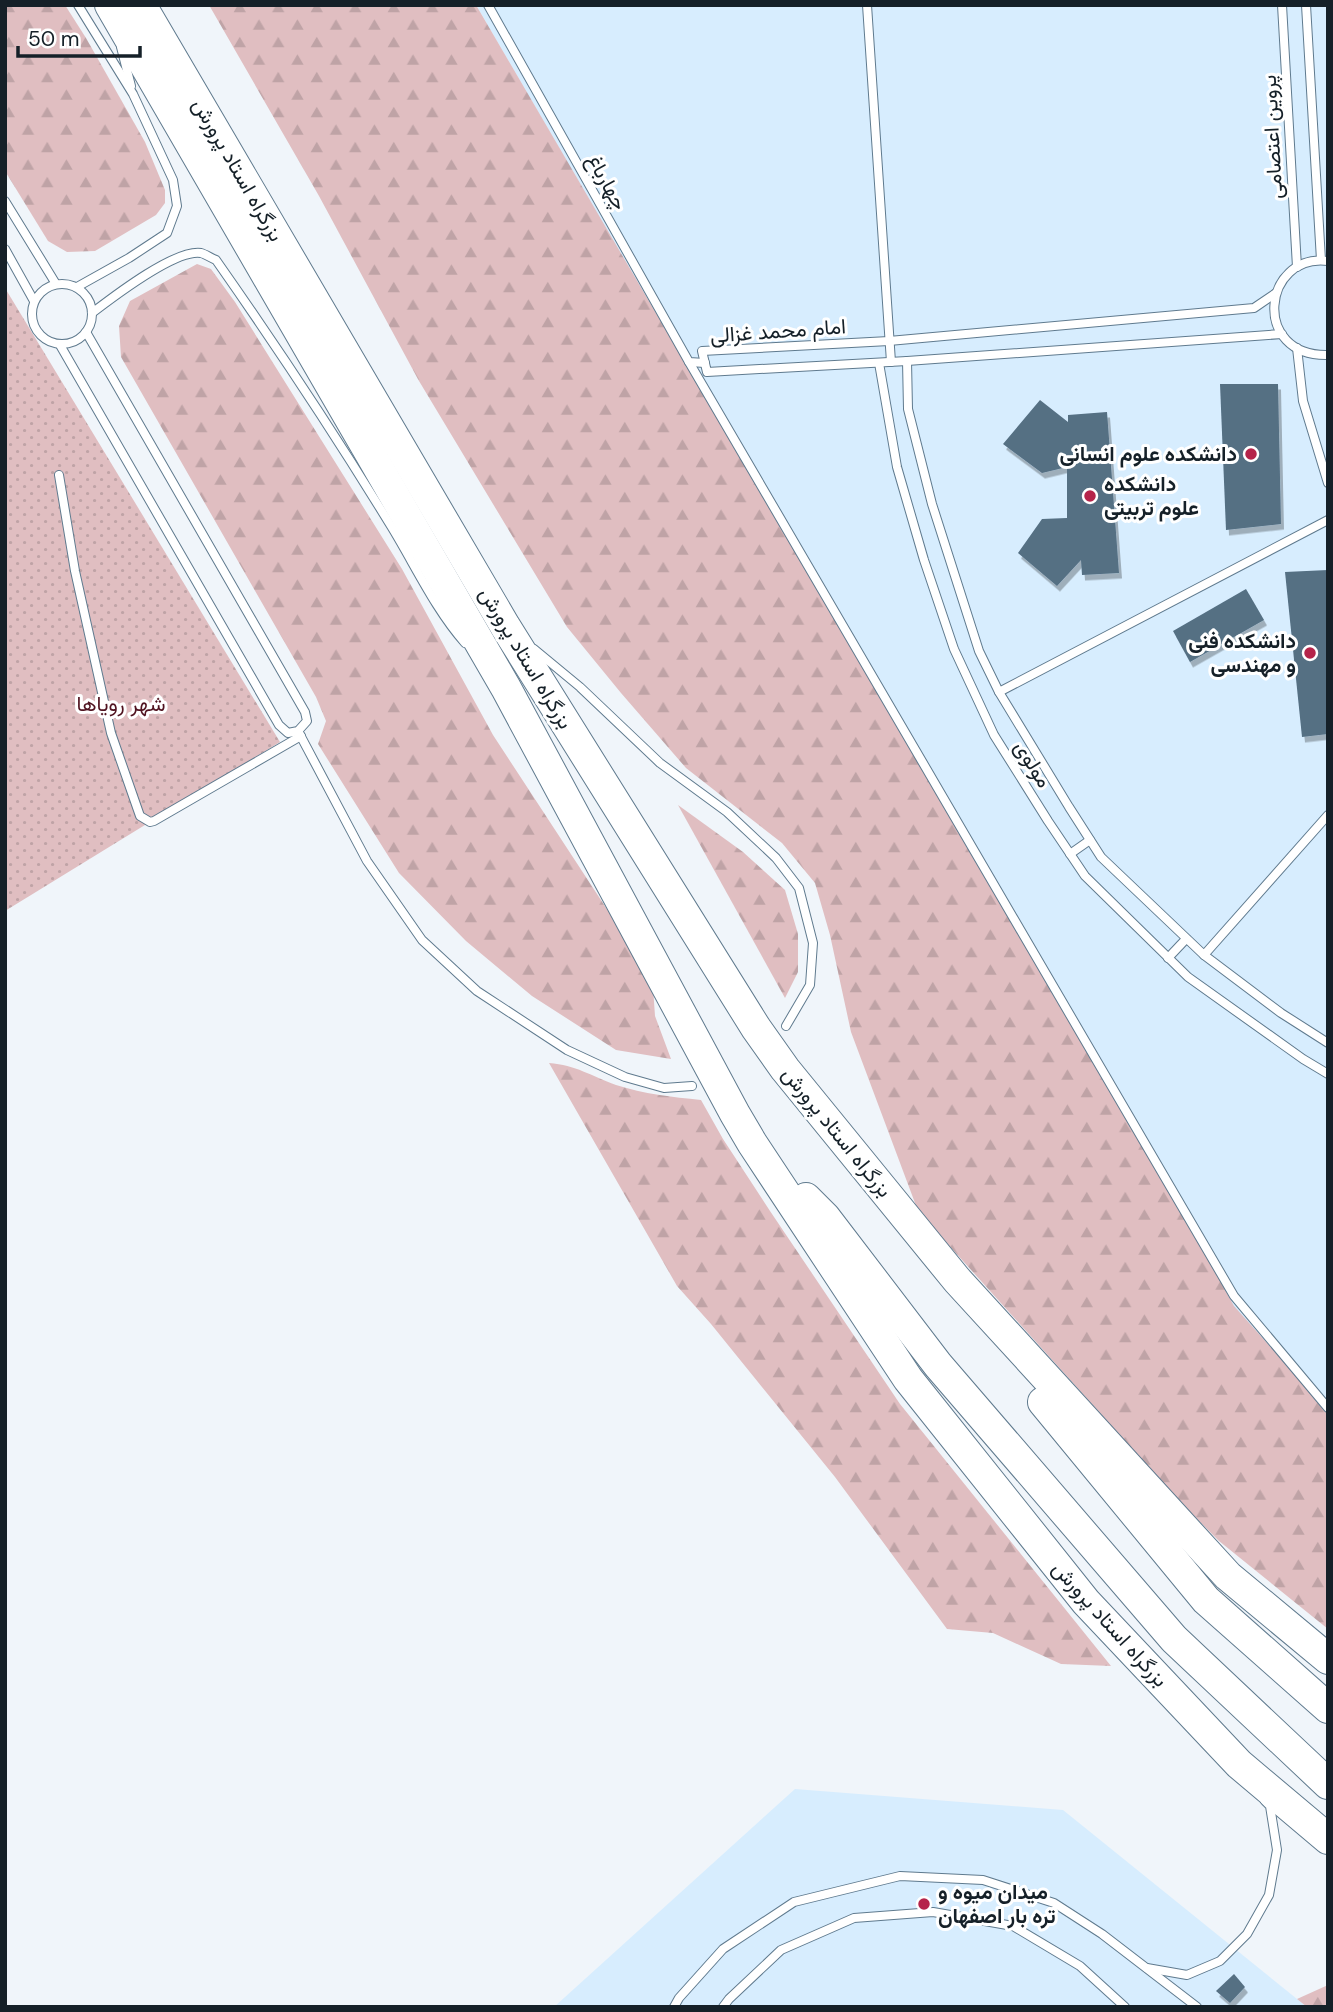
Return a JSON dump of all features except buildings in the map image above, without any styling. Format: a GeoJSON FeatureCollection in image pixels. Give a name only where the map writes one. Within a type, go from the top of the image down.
{"type":"FeatureCollection","features":[{"type":"Feature","properties":{"kind":"highway","name":"بزرگراه استاد پرورش"},"geometry":{"type":"LineString","coordinates":[[133,10],[505,626],[756,1028],[785,1069],[957,1280],[1228,1576],[1328,1658]]}},
{"type":"Feature","properties":{"kind":"highway","name":"بزرگراه استاد پرورش"},"geometry":{"type":"LineString","coordinates":[[133,10],[506,688],[752,1143],[908,1379],[1086,1602],[1239,1764],[1328,1839]]}},
{"type":"Feature","properties":{"kind":"highway","name":"بزرگراه استاد پرورش"},"geometry":{"type":"LineString","coordinates":[[752,1143],[825,1217],[937,1365],[1174,1639],[1328,1784]]}},
{"type":"Feature","properties":{"kind":"highway","name":"بزرگراه استاد پرورش"},"geometry":{"type":"LineString","coordinates":[[957,1280],[1032,1388],[1206,1600],[1328,1708]]}},
{"type":"Feature","properties":{"kind":"lane"},"geometry":{"type":"LineString","coordinates":[[76,287],[129,258],[167,233],[177,206],[173,180],[133,94],[78,5]]}},
{"type":"Feature","properties":{"kind":"lane","name":"چهارباغ"},"geometry":{"type":"LineString","coordinates":[[488,5],[689,362],[1234,1296],[1328,1408]]}},
{"type":"Feature","properties":{"kind":"lane"},"geometry":{"type":"LineString","coordinates":[[867,5],[891,362]]}},
{"type":"Feature","properties":{"kind":"lane","name":"پروین اعتصامی"},"geometry":{"type":"LineString","coordinates":[[1282,5],[1297,267]]}},
{"type":"Feature","properties":{"kind":"lane","name":"پروین اعتصامی"},"geometry":{"type":"LineString","coordinates":[[1306,5],[1324,261]]}},
{"type":"Feature","properties":{"kind":"lane"},"geometry":{"type":"LineString","coordinates":[[133,10],[122,53],[133,94]]}},
{"type":"Feature","properties":{"kind":"lane"},"geometry":{"type":"LineString","coordinates":[[5,201],[56,284]]}},
{"type":"Feature","properties":{"kind":"lane"},"geometry":{"type":"LineString","coordinates":[[5,249],[34,302]]}},
{"type":"Feature","properties":{"kind":"lane"},"geometry":{"type":"LineString","coordinates":[[92,313],[126,287],[176,259],[200,253],[216,260],[391,526],[451,627],[469,648]]}},
{"type":"Feature","properties":{"kind":"lane"},"geometry":{"type":"LineString","coordinates":[[1324,261],[1297,267],[1288,274],[1276,293],[1273,306],[1275,319],[1288,342],[1314,355],[1328,355]]}},
{"type":"Feature","properties":{"kind":"lane"},"geometry":{"type":"LineString","coordinates":[[67,284],[76,287],[90,302],[91,323],[79,339],[69,344],[50,342],[35,330],[31,311],[34,302],[39,293],[47,287],[67,284]]}},
{"type":"Feature","properties":{"kind":"lane","name":"امام محمد غزالی"},"geometry":{"type":"LineString","coordinates":[[1276,293],[1254,308],[889,341],[702,351],[707,372],[878,363],[1282,334]]}},
{"type":"Feature","properties":{"kind":"lane"},"geometry":{"type":"LineString","coordinates":[[59,475],[75,571],[111,733],[140,816],[150,822],[154,821],[300,733],[307,722],[304,712],[86,332]]}},
{"type":"Feature","properties":{"kind":"lane"},"geometry":{"type":"LineString","coordinates":[[60,345],[279,725],[288,733],[300,733]]}},
{"type":"Feature","properties":{"kind":"lane"},"geometry":{"type":"LineString","coordinates":[[1297,348],[1303,401],[1328,483]]}},
{"type":"Feature","properties":{"kind":"lane","name":"مولوی"},"geometry":{"type":"LineString","coordinates":[[907,361],[908,409],[932,504],[979,651],[999,692],[1090,840],[1101,857],[1203,955],[1281,1013],[1328,1043]]}},
{"type":"Feature","properties":{"kind":"lane"},"geometry":{"type":"LineString","coordinates":[[689,362],[705,363]]}},
{"type":"Feature","properties":{"kind":"lane","name":"مولوی"},"geometry":{"type":"LineString","coordinates":[[878,363],[897,467],[924,560],[954,649],[994,735],[1086,876],[1198,985],[1328,1074]]}},
{"type":"Feature","properties":{"kind":"lane"},"geometry":{"type":"LineString","coordinates":[[999,692],[1328,520]]}},
{"type":"Feature","properties":{"kind":"lane"},"geometry":{"type":"LineString","coordinates":[[505,626],[580,687],[660,763],[727,812],[776,858],[799,888],[813,943],[810,985],[786,1026]]}},
{"type":"Feature","properties":{"kind":"lane"},"geometry":{"type":"LineString","coordinates":[[478,658],[506,688]]}},
{"type":"Feature","properties":{"kind":"lane"},"geometry":{"type":"LineString","coordinates":[[300,733],[367,861],[406,918],[422,940],[477,991],[567,1050],[625,1077],[664,1088],[692,1086]]}},
{"type":"Feature","properties":{"kind":"lane"},"geometry":{"type":"LineString","coordinates":[[1203,955],[1328,815]]}},
{"type":"Feature","properties":{"kind":"lane"},"geometry":{"type":"LineString","coordinates":[[1070,854],[1090,840]]}},
{"type":"Feature","properties":{"kind":"lane"},"geometry":{"type":"LineString","coordinates":[[1168,958],[1186,939]]}},
{"type":"Feature","properties":{"kind":"lane"},"geometry":{"type":"LineString","coordinates":[[1145,1968],[1187,1975],[1220,1961],[1247,1934],[1269,1895],[1277,1850],[1270,1807],[1239,1764]]}},
{"type":"Feature","properties":{"kind":"lane"},"geometry":{"type":"LineString","coordinates":[[674,2007],[723,1949],[794,1902],[900,1876],[983,1880],[1054,1903],[1102,1934],[1197,2007]]}},
{"type":"Feature","properties":{"kind":"lane"},"geometry":{"type":"LineString","coordinates":[[723,2007],[781,1950],[854,1918],[933,1912],[1013,1926],[1080,1966],[1125,2007]]}},
{"type":"Feature","properties":{"kind":"shaded area"},"geometry":{"type":"Polygon","coordinates":[[[476,5],[1328,5],[1328,1411],[1234,1307],[476,5]]]}},
{"type":"Feature","properties":{"kind":"shaded area","name":"میدان میوه و تره بار اصفهان"},"geometry":{"type":"Polygon","coordinates":[[[795,1789],[1063,1810],[1307,2007],[554,2007],[795,1789]]]}},
{"type":"Feature","properties":{"kind":"green space"},"geometry":{"type":"Polygon","coordinates":[[[5,5],[65,5],[145,142],[165,190],[165,203],[156,215],[95,251],[67,252],[48,241],[5,171],[5,5]]]}},
{"type":"Feature","properties":{"kind":"green space"},"geometry":{"type":"Polygon","coordinates":[[[209,5],[476,5],[1234,1306],[1328,1411],[1328,1629],[1219,1541],[1180,1502],[918,1211],[851,1032],[830,935],[815,883],[782,843],[686,768],[567,627],[419,381],[319,196],[209,5]]]}},
{"type":"Feature","properties":{"kind":"green space"},"geometry":{"type":"Polygon","coordinates":[[[197,264],[211,269],[235,302],[402,569],[493,735],[633,949],[653,987],[655,1016],[671,1059],[616,1050],[532,996],[466,941],[399,873],[318,744],[326,721],[316,697],[121,357],[119,326],[130,301],[197,264]]]}},
{"type":"Feature","properties":{"kind":"green space","name":"شهر رویاها"},"geometry":{"type":"Polygon","coordinates":[[[5,288],[280,742],[5,911],[5,288]]]}},
{"type":"Feature","properties":{"kind":"green space"},"geometry":{"type":"Polygon","coordinates":[[[678,805],[743,852],[785,890],[798,934],[798,972],[785,998],[678,805]]]}},
{"type":"Feature","properties":{"kind":"green space"},"geometry":{"type":"Polygon","coordinates":[[[549,1063],[575,1068],[637,1091],[701,1100],[770,1211],[900,1404],[1111,1666],[1061,1664],[993,1633],[947,1629],[835,1477],[677,1286],[549,1063]]]}},
{"type":"Feature","properties":{"kind":"green space"},"geometry":{"type":"Polygon","coordinates":[[[1328,1985],[1328,2007],[1307,2007],[1297,1999],[1328,1985]]]}},
{"type":"Feature","properties":{"kind":"place","name":"دانشکده علوم انسانی"},"geometry":{"type":"Point","coordinates":[1251,454]}},
{"type":"Feature","properties":{"kind":"place","name":"دانشکده علوم تربیتی"},"geometry":{"type":"Point","coordinates":[1090,496]}},
{"type":"Feature","properties":{"kind":"place","name":"دانشکده فنی و مهندسی"},"geometry":{"type":"Point","coordinates":[1310,653]}},
{"type":"Feature","properties":{"kind":"place","name":"میدان میوه و تره بار اصفهان"},"geometry":{"type":"Point","coordinates":[924,1904]}}]}
